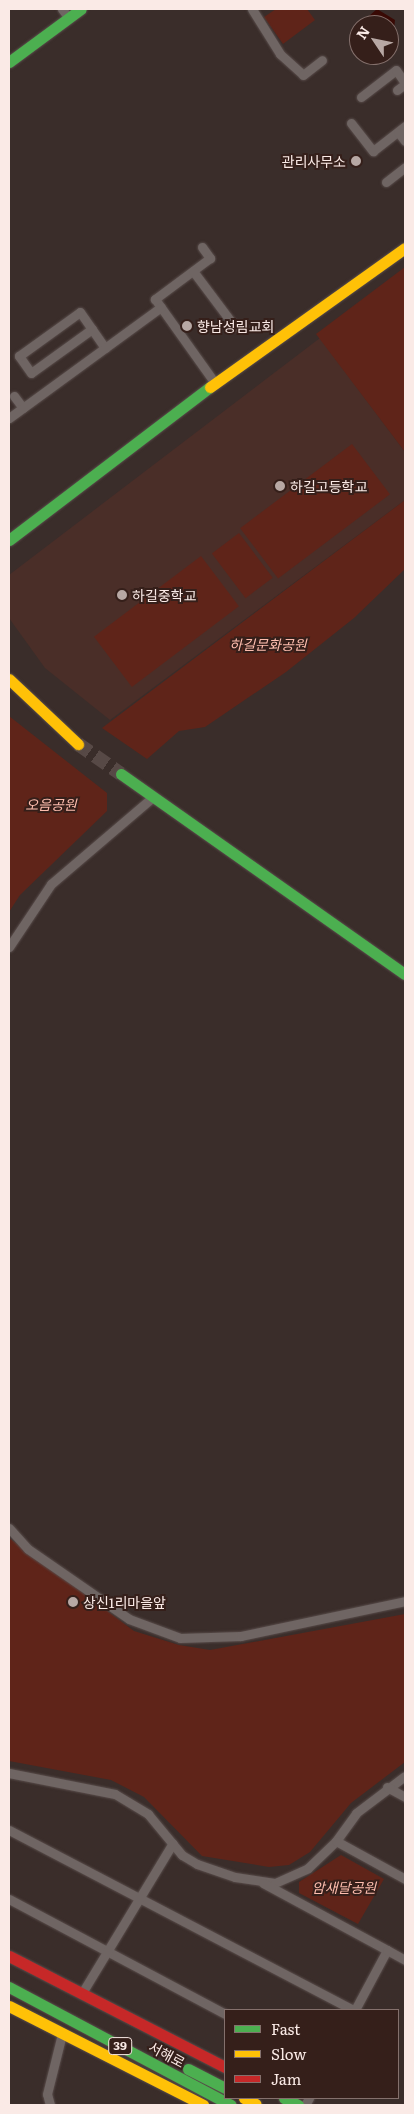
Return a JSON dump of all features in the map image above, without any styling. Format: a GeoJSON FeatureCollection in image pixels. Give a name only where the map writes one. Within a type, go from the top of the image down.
{"type":"FeatureCollection","features":[{"type":"Feature","properties":{"kind":"main road"},"geometry":{"type":"LineString","coordinates":[[9,62],[65,13],[81,9]]}},
{"type":"Feature","properties":{"kind":"main road"},"geometry":{"type":"LineString","coordinates":[[9,540],[216,383],[405,248]]}},
{"type":"Feature","properties":{"kind":"main road"},"geometry":{"type":"LineString","coordinates":[[9,679],[78,744]]}},
{"type":"Feature","properties":{"kind":"main road"},"geometry":{"type":"LineString","coordinates":[[121,774],[405,974]]}},
{"type":"Feature","properties":{"kind":"main road","name":"서해로"},"geometry":{"type":"LineString","coordinates":[[9,1956],[224,2065]]}},
{"type":"Feature","properties":{"kind":"main road","name":"서해로"},"geometry":{"type":"LineString","coordinates":[[9,1975],[224,2087]]}},
{"type":"Feature","properties":{"kind":"main road","name":"서해로"},"geometry":{"type":"LineString","coordinates":[[9,1987],[231,2105]]}},
{"type":"Feature","properties":{"kind":"main road","name":"39"},"geometry":{"type":"LineString","coordinates":[[9,2006],[203,2105]]}},
{"type":"Feature","properties":{"kind":"main road"},"geometry":{"type":"LineString","coordinates":[[286,2099],[298,2105]]}},
{"type":"Feature","properties":{"kind":"street"},"geometry":{"type":"LineString","coordinates":[[252,9],[280,54],[304,75],[322,60]]}},
{"type":"Feature","properties":{"kind":"street"},"geometry":{"type":"LineString","coordinates":[[361,97],[396,70],[405,83],[397,90]]}},
{"type":"Feature","properties":{"kind":"street"},"geometry":{"type":"LineString","coordinates":[[351,123],[373,151],[402,128],[405,141]]}},
{"type":"Feature","properties":{"kind":"street"},"geometry":{"type":"LineString","coordinates":[[386,182],[405,167]]}},
{"type":"Feature","properties":{"kind":"street"},"geometry":{"type":"LineString","coordinates":[[202,247],[210,258],[155,299],[216,383]]}},
{"type":"Feature","properties":{"kind":"street"},"geometry":{"type":"LineString","coordinates":[[193,271],[235,327]]}},
{"type":"Feature","properties":{"kind":"street"},"geometry":{"type":"LineString","coordinates":[[9,418],[161,307]]}},
{"type":"Feature","properties":{"kind":"street"},"geometry":{"type":"LineString","coordinates":[[92,329],[31,373],[19,356],[80,312],[106,348]]}},
{"type":"Feature","properties":{"kind":"street"},"geometry":{"type":"LineString","coordinates":[[14,396],[23,408]]}},
{"type":"Feature","properties":{"kind":"street"},"geometry":{"type":"LineString","coordinates":[[9,947],[51,884],[153,797]]}},
{"type":"Feature","properties":{"kind":"street"},"geometry":{"type":"LineString","coordinates":[[9,1528],[28,1550],[129,1619],[180,1638],[241,1636],[405,1601]]}},
{"type":"Feature","properties":{"kind":"street"},"geometry":{"type":"LineString","coordinates":[[9,1773],[115,1794],[148,1814],[172,1843],[197,1864],[261,1882],[405,1960]]}},
{"type":"Feature","properties":{"kind":"street"},"geometry":{"type":"LineString","coordinates":[[261,1882],[275,1882],[308,1868],[336,1842],[356,1813],[405,1776]]}},
{"type":"Feature","properties":{"kind":"street"},"geometry":{"type":"LineString","coordinates":[[387,1788],[405,1797]]}},
{"type":"Feature","properties":{"kind":"street"},"geometry":{"type":"LineString","coordinates":[[9,1830],[352,2009]]}},
{"type":"Feature","properties":{"kind":"street"},"geometry":{"type":"LineString","coordinates":[[336,1842],[405,1879]]}},
{"type":"Feature","properties":{"kind":"street"},"geometry":{"type":"LineString","coordinates":[[82,1993],[136,1897],[172,1843]]}},
{"type":"Feature","properties":{"kind":"street"},"geometry":{"type":"LineString","coordinates":[[9,1899],[224,2013]]}},
{"type":"Feature","properties":{"kind":"street"},"geometry":{"type":"LineString","coordinates":[[355,2009],[387,1950]]}},
{"type":"Feature","properties":{"kind":"street"},"geometry":{"type":"LineString","coordinates":[[50,2105],[47,2094],[62,2034]]}},
{"type":"Feature","properties":{"kind":"shaded area"},"geometry":{"type":"Polygon","coordinates":[[[377,9],[387,15],[370,15],[377,9]]]}},
{"type":"Feature","properties":{"kind":"shaded area"},"geometry":{"type":"Polygon","coordinates":[[[320,338],[405,452],[405,500],[110,720],[45,668],[9,618],[9,575],[320,338]]]}},
{"type":"Feature","properties":{"kind":"green space"},"geometry":{"type":"Polygon","coordinates":[[[276,9],[307,9],[315,20],[283,44],[264,17],[276,9]]]}},
{"type":"Feature","properties":{"kind":"green space"},"geometry":{"type":"Polygon","coordinates":[[[405,267],[405,452],[316,334],[405,267]]]}},
{"type":"Feature","properties":{"kind":"green space"},"geometry":{"type":"Polygon","coordinates":[[[352,444],[390,494],[278,579],[240,528],[352,444]]]}},
{"type":"Feature","properties":{"kind":"green space","name":"하길문화공원"},"geometry":{"type":"Polygon","coordinates":[[[405,500],[405,569],[354,618],[286,672],[205,727],[179,731],[147,759],[102,728],[405,500]]]}},
{"type":"Feature","properties":{"kind":"green space"},"geometry":{"type":"Polygon","coordinates":[[[239,533],[273,578],[246,598],[212,553],[239,533]]]}},
{"type":"Feature","properties":{"kind":"green space"},"geometry":{"type":"Polygon","coordinates":[[[201,556],[239,606],[132,687],[94,637],[201,556]]]}},
{"type":"Feature","properties":{"kind":"green space","name":"오음공원"},"geometry":{"type":"Polygon","coordinates":[[[9,716],[107,793],[107,811],[20,895],[9,912],[9,716]]]}},
{"type":"Feature","properties":{"kind":"green space"},"geometry":{"type":"Polygon","coordinates":[[[9,1538],[134,1631],[179,1645],[210,1650],[405,1614],[405,1762],[351,1803],[310,1852],[289,1865],[269,1867],[202,1856],[144,1797],[111,1780],[9,1761],[9,1538]]]}},
{"type":"Feature","properties":{"kind":"green space","name":"암새달공원"},"geometry":{"type":"Polygon","coordinates":[[[341,1855],[384,1879],[358,1924],[299,1893],[299,1882],[341,1855]]]}},
{"type":"Feature","properties":{"kind":"tunnel"},"geometry":{"type":"LineString","coordinates":[[78,744],[121,774]]}},
{"type":"Feature","properties":{"kind":"traffic: fast"},"geometry":{"type":"LineString","coordinates":[[9,62],[81,9]]}},
{"type":"Feature","properties":{"kind":"traffic: fast"},"geometry":{"type":"LineString","coordinates":[[9,540],[210,387]]}},
{"type":"Feature","properties":{"kind":"traffic: fast"},"geometry":{"type":"LineString","coordinates":[[121,774],[405,974]]}},
{"type":"Feature","properties":{"kind":"traffic: fast"},"geometry":{"type":"LineString","coordinates":[[9,1987],[231,2105]]}},
{"type":"Feature","properties":{"kind":"traffic: fast"},"geometry":{"type":"LineString","coordinates":[[188,2069],[224,2087]]}},
{"type":"Feature","properties":{"kind":"traffic: fast"},"geometry":{"type":"LineString","coordinates":[[286,2099],[298,2105]]}},
{"type":"Feature","properties":{"kind":"traffic: slow"},"geometry":{"type":"LineString","coordinates":[[210,387],[405,248]]}},
{"type":"Feature","properties":{"kind":"traffic: slow"},"geometry":{"type":"LineString","coordinates":[[9,679],[78,744]]}},
{"type":"Feature","properties":{"kind":"traffic: slow"},"geometry":{"type":"LineString","coordinates":[[9,2006],[203,2105]]}},
{"type":"Feature","properties":{"kind":"traffic: slow"},"geometry":{"type":"LineString","coordinates":[[246,2099],[256,2104]]}},
{"type":"Feature","properties":{"kind":"traffic: jam"},"geometry":{"type":"LineString","coordinates":[[9,1956],[224,2066]]}},
{"type":"Feature","properties":{"kind":"place","name":"관리사무소"},"geometry":{"type":"Point","coordinates":[356,161]}},
{"type":"Feature","properties":{"kind":"place","name":"향남성림교회"},"geometry":{"type":"Point","coordinates":[187,326]}},
{"type":"Feature","properties":{"kind":"place","name":"하길고등학교"},"geometry":{"type":"Point","coordinates":[280,486]}},
{"type":"Feature","properties":{"kind":"place","name":"하길중학교"},"geometry":{"type":"Point","coordinates":[122,595]}},
{"type":"Feature","properties":{"kind":"place","name":"상신1리마을앞"},"geometry":{"type":"Point","coordinates":[73,1602]}}]}
